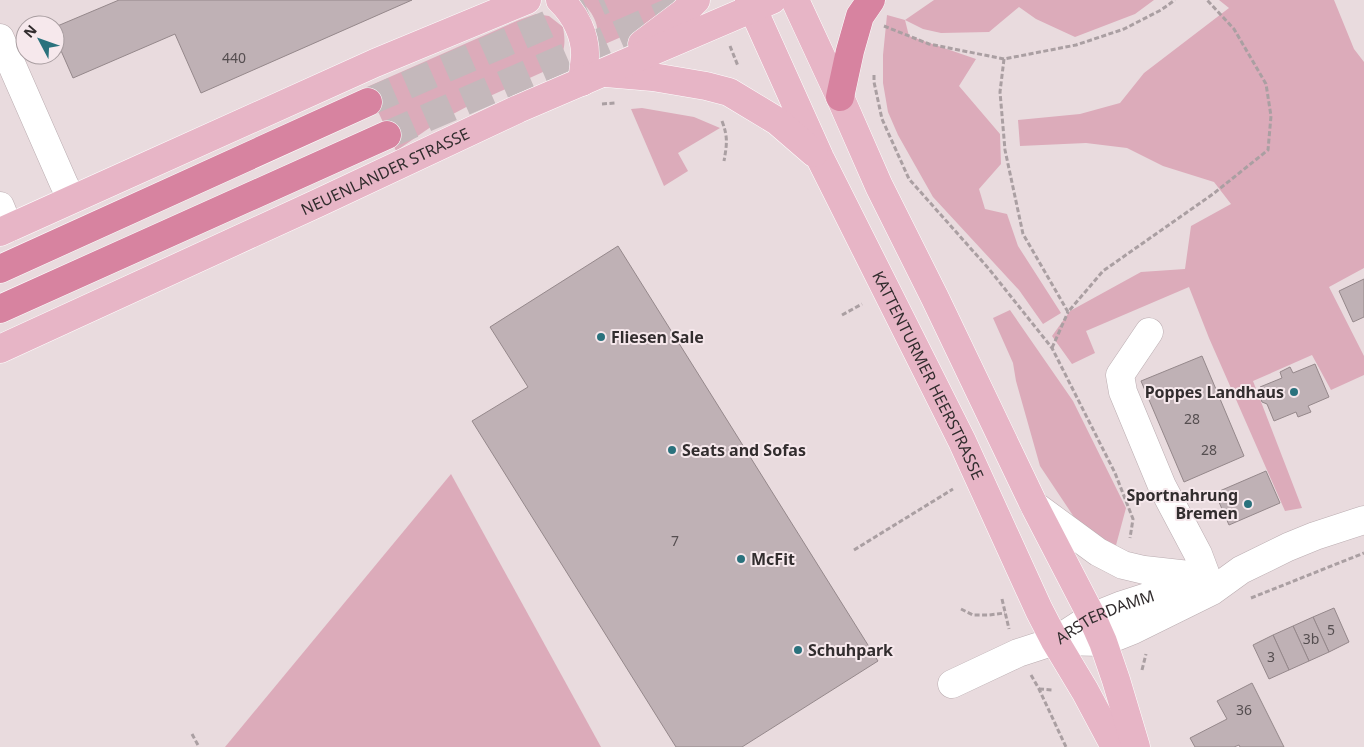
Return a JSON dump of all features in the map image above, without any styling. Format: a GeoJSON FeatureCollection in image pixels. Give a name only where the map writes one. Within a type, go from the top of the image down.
{"type":"FeatureCollection","features":[{"type":"Feature","properties":{"kind":"highway"},"geometry":{"type":"LineString","coordinates":[[840,97],[850,51],[866,8]]}},
{"type":"Feature","properties":{"kind":"highway"},"geometry":{"type":"LineString","coordinates":[[0,269],[368,102]]}},
{"type":"Feature","properties":{"kind":"highway","name":"NEUENLANDER STRASSE"},"geometry":{"type":"LineString","coordinates":[[0,309],[387,135]]}},
{"type":"Feature","properties":{"kind":"main road"},"geometry":{"type":"LineString","coordinates":[[3,222],[72,199],[375,63],[527,0]]}},
{"type":"Feature","properties":{"kind":"main road"},"geometry":{"type":"LineString","coordinates":[[560,0],[580,28],[585,55],[592,77]]}},
{"type":"Feature","properties":{"kind":"main road"},"geometry":{"type":"LineString","coordinates":[[592,77],[683,13],[696,0]]}},
{"type":"Feature","properties":{"kind":"main road"},"geometry":{"type":"LineString","coordinates":[[795,0],[879,186],[935,298],[1034,506],[1097,629],[1116,680],[1136,747]]}},
{"type":"Feature","properties":{"kind":"main road","name":"NEUENLANDER STRASSE"},"geometry":{"type":"LineString","coordinates":[[0,349],[518,109],[720,22],[758,3]]}},
{"type":"Feature","properties":{"kind":"main road","name":"KATTENTURMER HEERSTRASSE"},"geometry":{"type":"LineString","coordinates":[[758,3],[820,158],[962,442],[1039,610],[1114,747]]}},
{"type":"Feature","properties":{"kind":"main road"},"geometry":{"type":"LineString","coordinates":[[592,77],[653,77],[729,92],[777,121],[820,158]]}},
{"type":"Feature","properties":{"kind":"street"},"geometry":{"type":"LineString","coordinates":[[0,38],[60,176],[72,199]]}},
{"type":"Feature","properties":{"kind":"street"},"geometry":{"type":"LineString","coordinates":[[1148,332],[1120,375],[1123,392],[1162,486],[1198,554],[1207,578]]}},
{"type":"Feature","properties":{"kind":"street","name":"ARSTERDAMM"},"geometry":{"type":"LineString","coordinates":[[1034,506],[1098,552],[1123,565],[1144,570],[1207,578]]}},
{"type":"Feature","properties":{"kind":"street","name":"ARSTERDAMM"},"geometry":{"type":"LineString","coordinates":[[952,684],[1018,653],[1055,640],[1097,629],[1133,630],[1212,591],[1241,570],[1288,547],[1364,520]]}},
{"type":"Feature","properties":{"kind":"street","name":"ARSTERDAMM"},"geometry":{"type":"LineString","coordinates":[[1097,629],[1122,606],[1228,570],[1241,570]]}},
{"type":"Feature","properties":{"kind":"path"},"geometry":{"type":"LineString","coordinates":[[866,8],[928,44],[1004,59],[1076,46],[1124,29],[1176,0]]}},
{"type":"Feature","properties":{"kind":"path"},"geometry":{"type":"LineString","coordinates":[[1052,348],[1068,312],[1103,271],[1213,194],[1268,150],[1272,116],[1266,84],[1234,29],[1207,0]]}},
{"type":"Feature","properties":{"kind":"path"},"geometry":{"type":"LineString","coordinates":[[720,22],[739,68],[720,115],[728,143],[724,161]]}},
{"type":"Feature","properties":{"kind":"path"},"geometry":{"type":"LineString","coordinates":[[1004,59],[1000,92],[1005,150],[1023,234],[1068,312]]}},
{"type":"Feature","properties":{"kind":"path"},"geometry":{"type":"LineString","coordinates":[[874,73],[874,82],[882,119],[909,179],[989,269],[1052,348],[1115,473],[1133,519],[1129,544]]}},
{"type":"Feature","properties":{"kind":"path"},"geometry":{"type":"LineString","coordinates":[[842,315],[866,302]]}},
{"type":"Feature","properties":{"kind":"path"},"geometry":{"type":"LineString","coordinates":[[854,550],[958,486]]}},
{"type":"Feature","properties":{"kind":"path"},"geometry":{"type":"LineString","coordinates":[[961,609],[973,615],[1005,613]]}},
{"type":"Feature","properties":{"kind":"path"},"geometry":{"type":"LineString","coordinates":[[192,734],[199,747]]}},
{"type":"Feature","properties":{"kind":"shaded area"},"geometry":{"type":"Polygon","coordinates":[[[580,0],[680,0],[644,27],[596,48],[598,33],[596,21],[580,0]]]}},
{"type":"Feature","properties":{"kind":"shaded area"},"geometry":{"type":"Polygon","coordinates":[[[934,0],[1154,0],[1135,14],[1075,37],[1036,19],[1019,7],[989,32],[941,33],[923,29],[905,20],[934,0]]]}},
{"type":"Feature","properties":{"kind":"shaded area"},"geometry":{"type":"Polygon","coordinates":[[[1219,0],[1334,0],[1354,49],[1364,62],[1364,268],[1329,287],[1364,356],[1364,375],[1331,390],[1312,355],[1253,381],[1302,508],[1285,511],[1209,338],[1189,287],[1086,331],[1095,353],[1072,364],[1052,336],[1070,311],[1141,272],[1185,269],[1191,226],[1231,204],[1214,182],[1163,166],[1127,148],[1086,143],[1020,146],[1018,120],[1080,114],[1120,103],[1144,73],[1229,8],[1219,0]]]}},
{"type":"Feature","properties":{"kind":"shaded area"},"geometry":{"type":"Polygon","coordinates":[[[536,14],[549,16],[563,27],[564,48],[554,67],[470,105],[438,122],[396,151],[367,87],[536,14]]]}},
{"type":"Feature","properties":{"kind":"shaded area"},"geometry":{"type":"Polygon","coordinates":[[[887,15],[905,20],[909,36],[976,59],[959,86],[1000,134],[1001,164],[979,189],[985,209],[1007,214],[1018,246],[1061,313],[1043,324],[1019,290],[933,197],[898,135],[888,112],[883,83],[883,55],[887,15]]]}},
{"type":"Feature","properties":{"kind":"shaded area"},"geometry":{"type":"Polygon","coordinates":[[[642,108],[694,117],[720,128],[678,153],[688,171],[664,186],[631,109],[642,108]]]}},
{"type":"Feature","properties":{"kind":"shaded area"},"geometry":{"type":"Polygon","coordinates":[[[1010,310],[1073,401],[1126,508],[1115,549],[1078,523],[1040,466],[1016,381],[1013,363],[993,318],[1010,310]]]}},
{"type":"Feature","properties":{"kind":"shaded area"},"geometry":{"type":"Polygon","coordinates":[[[451,474],[601,747],[225,747],[451,474]]]}},
{"type":"Feature","properties":{"kind":"building"},"geometry":{"type":"Polygon","coordinates":[[[119,0],[412,0],[201,93],[175,34],[73,78],[65,60],[65,23],[119,0]]]}},
{"type":"Feature","properties":{"kind":"building"},"geometry":{"type":"Polygon","coordinates":[[[618,246],[878,661],[742,747],[676,747],[472,421],[528,387],[490,327],[618,246]]]}},
{"type":"Feature","properties":{"kind":"building"},"geometry":{"type":"Polygon","coordinates":[[[1364,279],[1364,317],[1353,322],[1339,291],[1364,279]]]}},
{"type":"Feature","properties":{"kind":"building"},"geometry":{"type":"Polygon","coordinates":[[[1202,356],[1244,456],[1184,482],[1141,381],[1202,356]]]}},
{"type":"Feature","properties":{"kind":"building","name":"Poppes Landhaus"},"geometry":{"type":"Polygon","coordinates":[[[1315,364],[1329,397],[1308,406],[1311,412],[1298,417],[1296,412],[1274,421],[1267,404],[1262,402],[1259,395],[1260,387],[1282,378],[1280,372],[1290,367],[1293,373],[1315,364]]]}},
{"type":"Feature","properties":{"kind":"building"},"geometry":{"type":"Polygon","coordinates":[[[1266,471],[1280,503],[1229,525],[1215,493],[1266,471]]]}},
{"type":"Feature","properties":{"kind":"building"},"geometry":{"type":"Polygon","coordinates":[[[1334,608],[1349,642],[1329,652],[1313,617],[1334,608]]]}},
{"type":"Feature","properties":{"kind":"building"},"geometry":{"type":"Polygon","coordinates":[[[1313,617],[1329,652],[1309,661],[1293,626],[1313,617]]]}},
{"type":"Feature","properties":{"kind":"building"},"geometry":{"type":"Polygon","coordinates":[[[1293,626],[1309,661],[1289,670],[1273,635],[1293,626]]]}},
{"type":"Feature","properties":{"kind":"building"},"geometry":{"type":"Polygon","coordinates":[[[1273,635],[1289,670],[1269,679],[1253,645],[1273,635]]]}},
{"type":"Feature","properties":{"kind":"building"},"geometry":{"type":"Polygon","coordinates":[[[1252,683],[1284,747],[1240,747],[1239,745],[1234,747],[1195,747],[1190,738],[1227,719],[1217,701],[1252,683]]]}},
{"type":"Feature","properties":{"kind":"tunnel"},"geometry":{"type":"LineString","coordinates":[[368,102],[604,0]]}},
{"type":"Feature","properties":{"kind":"tunnel"},"geometry":{"type":"LineString","coordinates":[[387,135],[684,6]]}},
{"type":"Feature","properties":{"kind":"place","name":"Fliesen Sale"},"geometry":{"type":"Point","coordinates":[601,337]}},
{"type":"Feature","properties":{"kind":"place","name":"Poppes Landhaus"},"geometry":{"type":"Point","coordinates":[1294,392]}},
{"type":"Feature","properties":{"kind":"place","name":"Seats and Sofas"},"geometry":{"type":"Point","coordinates":[672,450]}},
{"type":"Feature","properties":{"kind":"place","name":"Sportnahrung Bremen"},"geometry":{"type":"Point","coordinates":[1248,504]}},
{"type":"Feature","properties":{"kind":"place","name":"McFit"},"geometry":{"type":"Point","coordinates":[741,559]}},
{"type":"Feature","properties":{"kind":"place","name":"Schuhpark"},"geometry":{"type":"Point","coordinates":[798,650]}}]}
